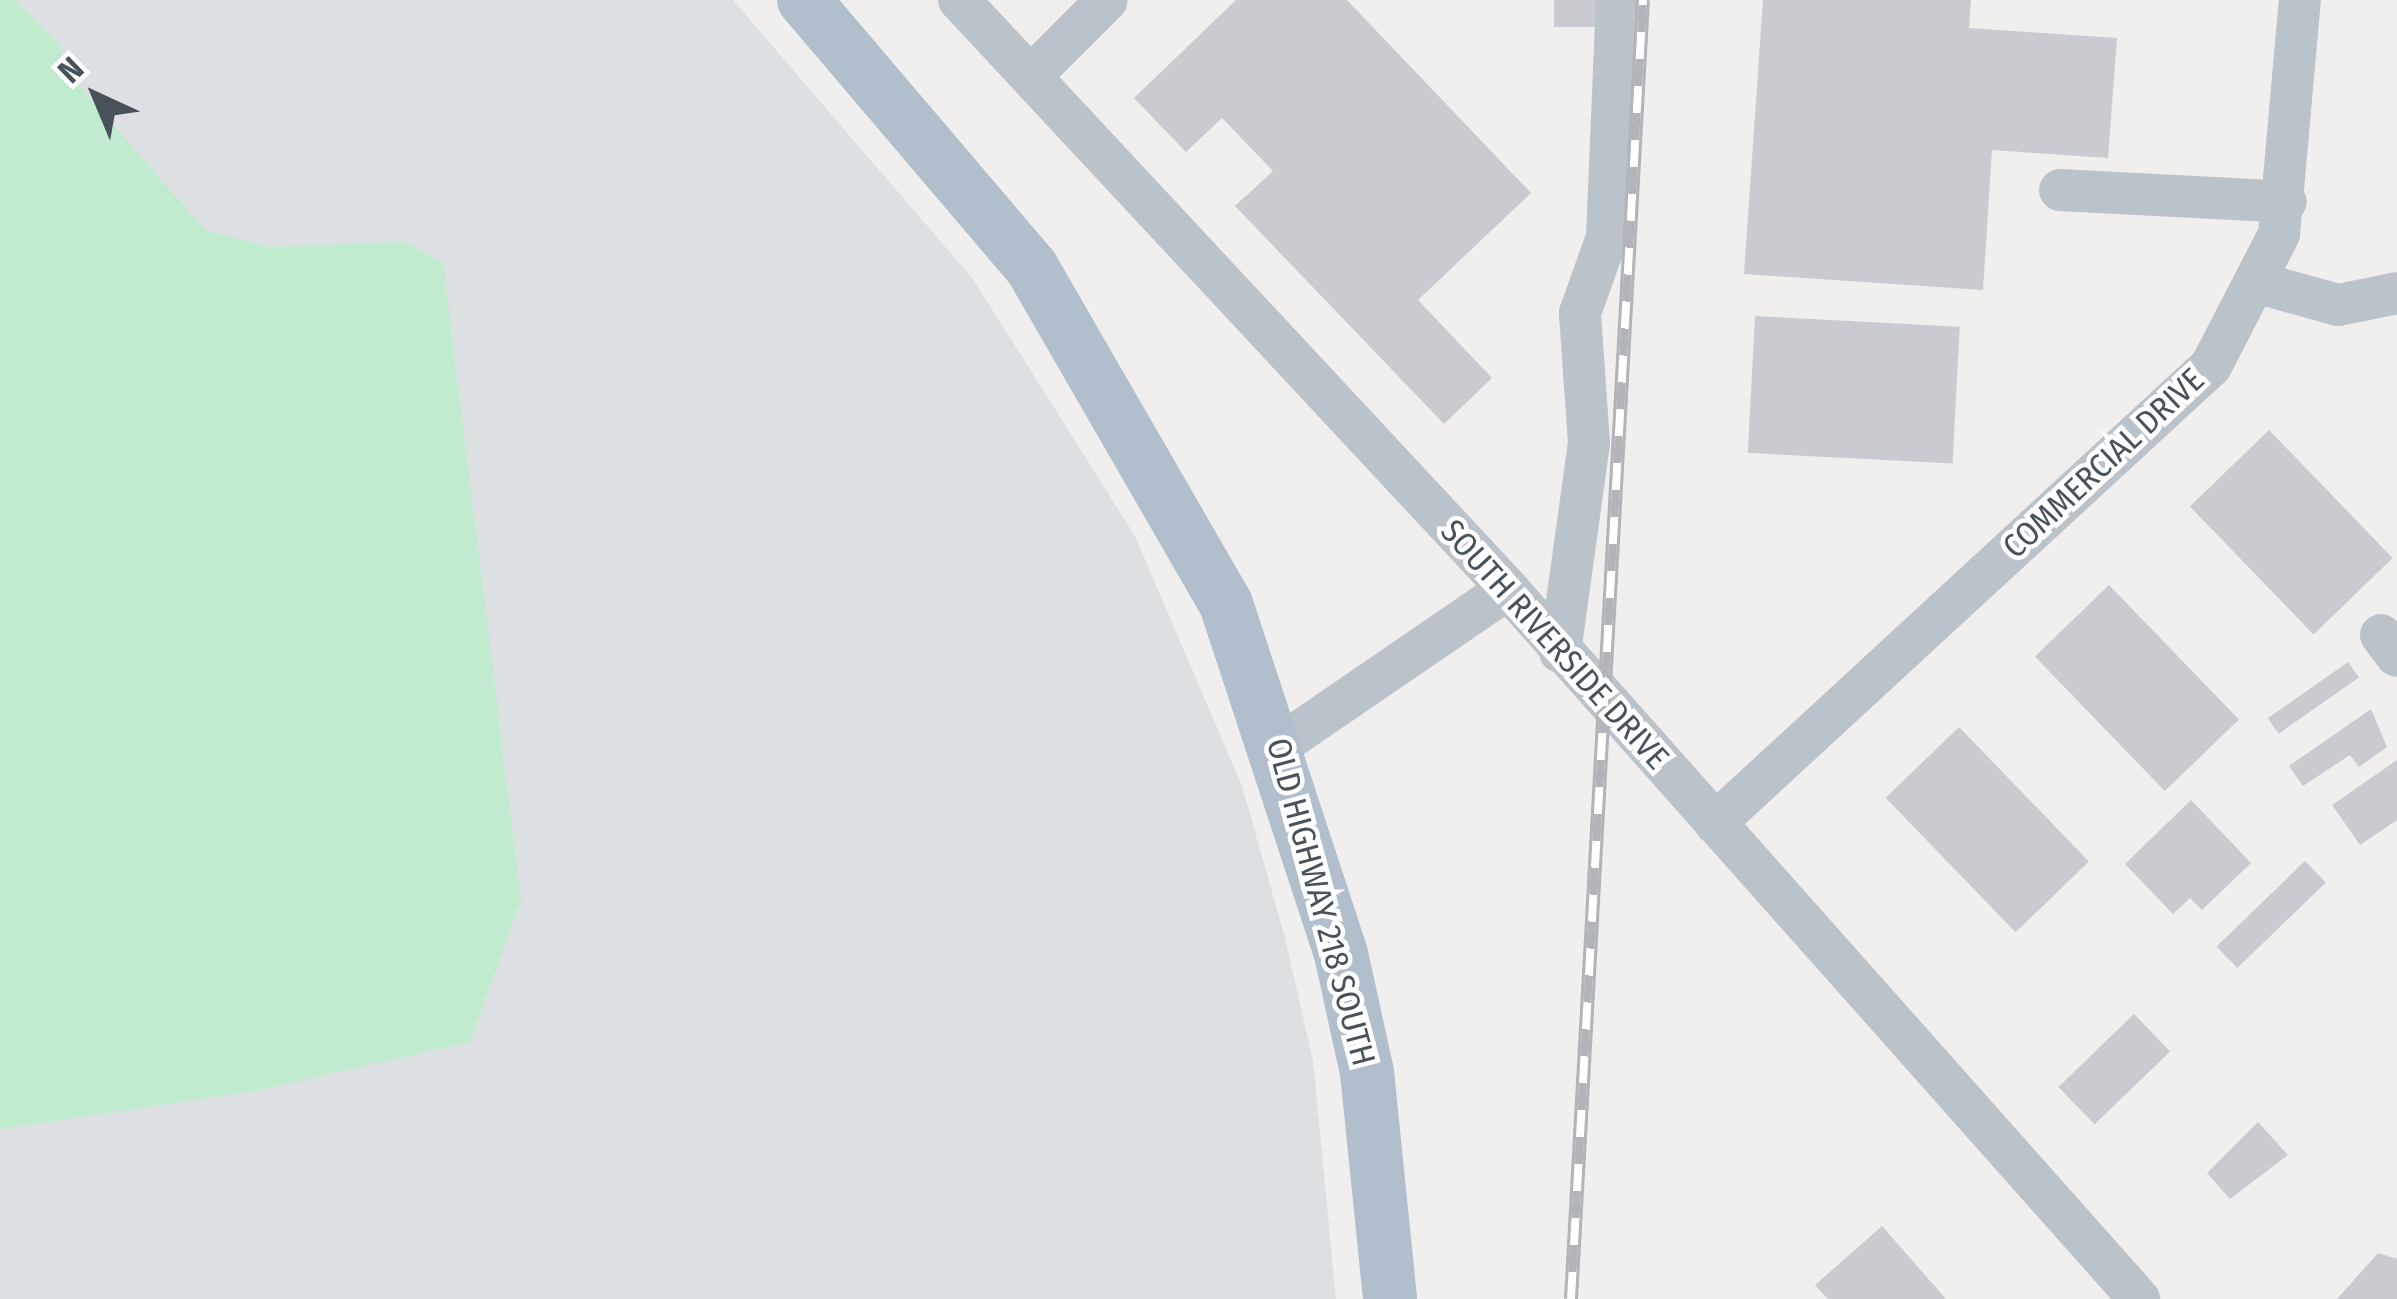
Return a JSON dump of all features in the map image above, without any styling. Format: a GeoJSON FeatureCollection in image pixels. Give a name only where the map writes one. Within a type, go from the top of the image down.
{"type":"FeatureCollection","features":[{"type":"Feature","properties":{"kind":"main road","name":"OLD HIGHWAY 218 SOUTH"},"geometry":{"type":"LineString","coordinates":[[804,0],[957,172],[1101,374],[1226,604],[1280,745],[1367,1072],[1390,1299]]}},
{"type":"Feature","properties":{"kind":"street","name":"SOUTH RIVERSIDE DRIVE"},"geometry":{"type":"LineString","coordinates":[[959,0],[1508,589],[2139,1299]]}},
{"type":"Feature","properties":{"kind":"street"},"geometry":{"type":"LineString","coordinates":[[1031,76],[1107,0]]}},
{"type":"Feature","properties":{"kind":"street"},"geometry":{"type":"LineString","coordinates":[[1560,652],[1589,443],[1580,313],[1607,237],[1617,0]]}},
{"type":"Feature","properties":{"kind":"street","name":"COMMERCIAL DRIVE"},"geometry":{"type":"LineString","coordinates":[[1715,823],[2211,366],[2260,283],[2286,202],[2300,0]]}},
{"type":"Feature","properties":{"kind":"street"},"geometry":{"type":"LineString","coordinates":[[2060,190],[2286,202]]}},
{"type":"Feature","properties":{"kind":"street"},"geometry":{"type":"LineString","coordinates":[[2260,283],[2338,305],[2397,293]]}},
{"type":"Feature","properties":{"kind":"street"},"geometry":{"type":"LineString","coordinates":[[1280,745],[1508,589]]}},
{"type":"Feature","properties":{"kind":"shaded area"},"geometry":{"type":"Polygon","coordinates":[[[0,0],[733,0],[973,279],[1135,536],[1242,786],[1285,938],[1313,1061],[1336,1299],[0,1299],[0,0]]]}},
{"type":"Feature","properties":{"kind":"green space"},"geometry":{"type":"Polygon","coordinates":[[[0,0],[15,0],[61,47],[64,68],[205,230],[269,247],[405,242],[443,263],[521,900],[470,1042],[254,1091],[0,1129],[0,0]]]}},
{"type":"Feature","properties":{"kind":"building"},"geometry":{"type":"Polygon","coordinates":[[[1236,0],[1347,0],[1531,193],[1418,300],[1492,378],[1444,424],[1235,206],[1273,171],[1222,118],[1186,152],[1134,98],[1236,0]]]}},
{"type":"Feature","properties":{"kind":"building"},"geometry":{"type":"Polygon","coordinates":[[[1554,0],[1599,0],[1599,27],[1554,27],[1554,0]]]}},
{"type":"Feature","properties":{"kind":"building"},"geometry":{"type":"Polygon","coordinates":[[[1763,0],[1971,0],[1969,28],[2117,38],[2108,158],[1992,150],[1983,290],[1744,274],[1763,0]]]}},
{"type":"Feature","properties":{"kind":"building"},"geometry":{"type":"Polygon","coordinates":[[[1755,316],[1960,327],[1953,464],[1748,453],[1755,316]]]}},
{"type":"Feature","properties":{"kind":"building"},"geometry":{"type":"Polygon","coordinates":[[[2269,430],[2393,558],[2314,634],[2190,506],[2269,430]]]}},
{"type":"Feature","properties":{"kind":"building"},"geometry":{"type":"Polygon","coordinates":[[[2109,585],[2239,720],[2165,791],[2035,657],[2109,585]]]}},
{"type":"Feature","properties":{"kind":"building"},"geometry":{"type":"Polygon","coordinates":[[[2348,662],[2359,678],[2279,734],[2268,718],[2348,662]]]}},
{"type":"Feature","properties":{"kind":"building"},"geometry":{"type":"Polygon","coordinates":[[[2371,709],[2387,747],[2359,767],[2350,755],[2303,786],[2289,766],[2371,709]]]}},
{"type":"Feature","properties":{"kind":"building"},"geometry":{"type":"Polygon","coordinates":[[[1959,727],[2089,862],[2016,932],[1886,798],[1959,727]]]}},
{"type":"Feature","properties":{"kind":"building"},"geometry":{"type":"Polygon","coordinates":[[[2397,760],[2397,820],[2360,845],[2332,805],[2397,760]]]}},
{"type":"Feature","properties":{"kind":"building"},"geometry":{"type":"Polygon","coordinates":[[[2191,800],[2251,863],[2202,910],[2190,898],[2173,914],[2125,864],[2191,800]]]}},
{"type":"Feature","properties":{"kind":"building"},"geometry":{"type":"Polygon","coordinates":[[[2305,861],[2326,883],[2237,968],[2217,946],[2305,861]]]}},
{"type":"Feature","properties":{"kind":"building"},"geometry":{"type":"Polygon","coordinates":[[[2134,1014],[2170,1051],[2095,1124],[2058,1087],[2134,1014]]]}},
{"type":"Feature","properties":{"kind":"building"},"geometry":{"type":"Polygon","coordinates":[[[2258,1122],[2288,1155],[2230,1199],[2207,1173],[2258,1122]]]}},
{"type":"Feature","properties":{"kind":"building"},"geometry":{"type":"Polygon","coordinates":[[[1882,1226],[1946,1299],[1828,1299],[1815,1285],[1882,1226]]]}},
{"type":"Feature","properties":{"kind":"building"},"geometry":{"type":"Polygon","coordinates":[[[2378,1253],[2397,1259],[2397,1299],[2337,1299],[2378,1253]]]}},
{"type":"Feature","properties":{"kind":"railway"},"geometry":{"type":"LineString","coordinates":[[1571,1299],[1643,0]]}}]}
